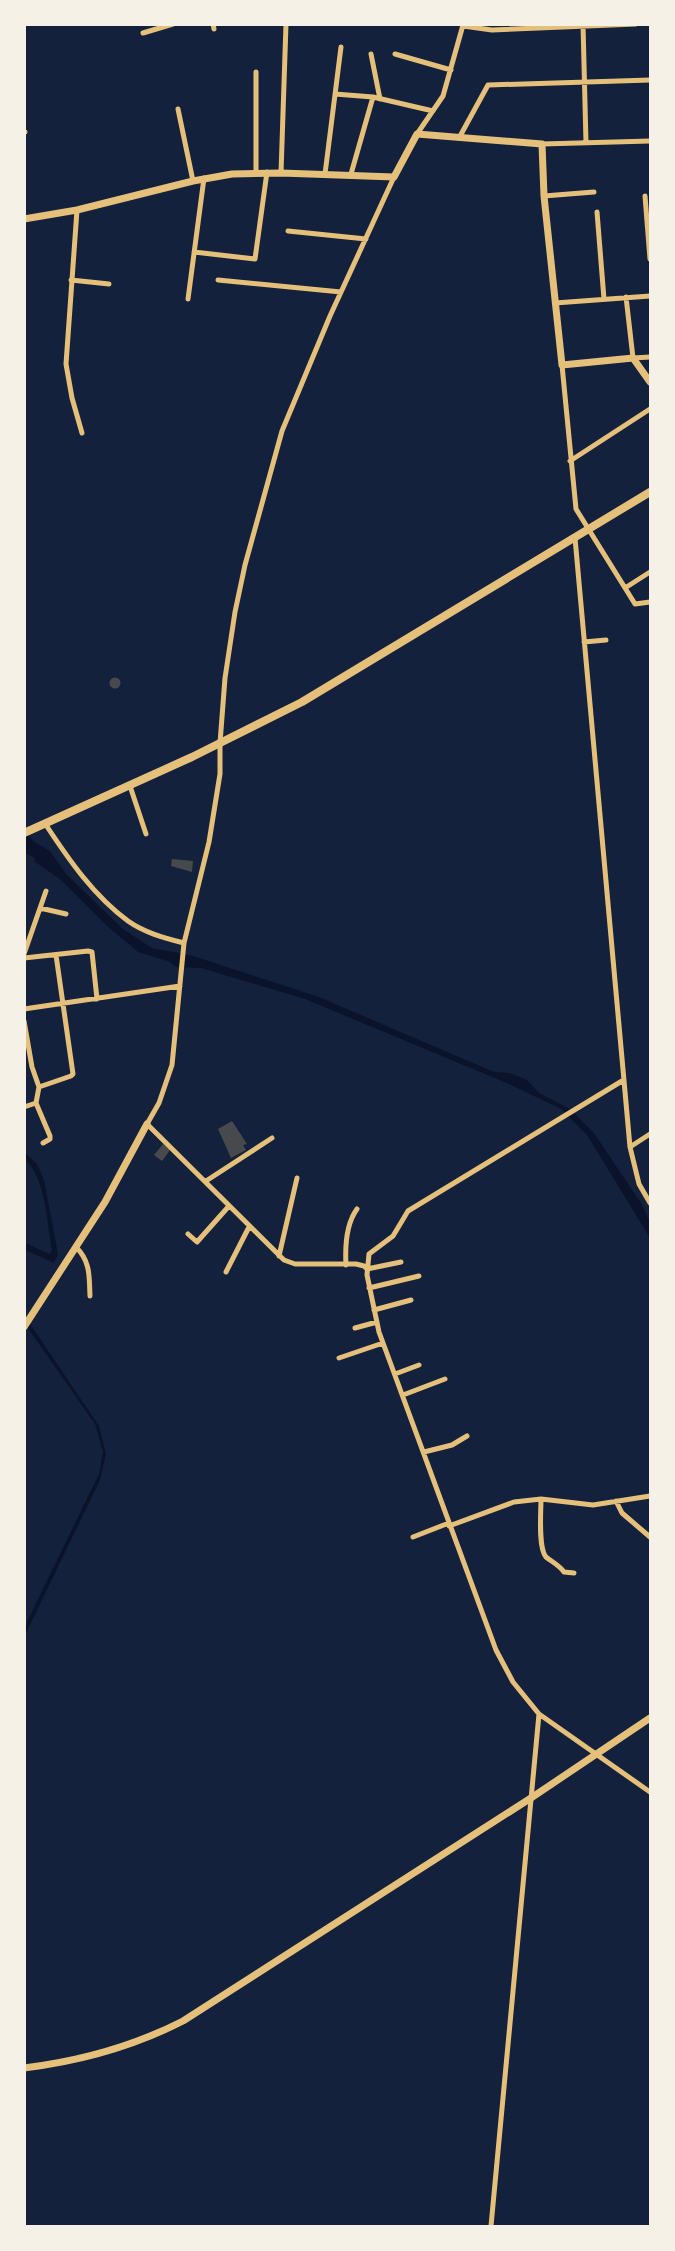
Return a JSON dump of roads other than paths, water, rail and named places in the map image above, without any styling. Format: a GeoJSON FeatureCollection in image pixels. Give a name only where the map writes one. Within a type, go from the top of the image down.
{"type":"FeatureCollection","features":[{"type":"Feature","properties":{"kind":"main road"},"geometry":{"type":"LineString","coordinates":[[29,832],[302,702],[650,492]]}},
{"type":"Feature","properties":{"kind":"street"},"geometry":{"type":"LineString","coordinates":[[144,33],[173,24]]}},
{"type":"Feature","properties":{"kind":"street"},"geometry":{"type":"LineString","coordinates":[[281,173],[286,24]]}},
{"type":"Feature","properties":{"kind":"street"},"geometry":{"type":"LineString","coordinates":[[24,1327],[105,1202],[159,1103],[168,1081],[175,1046],[184,943],[209,842],[220,774],[225,678],[235,612],[282,431],[394,177],[417,134],[443,96],[463,25],[493,27],[636,24]]}},
{"type":"Feature","properties":{"kind":"street"},"geometry":{"type":"LineString","coordinates":[[583,25],[586,143]]}},
{"type":"Feature","properties":{"kind":"street"},"geometry":{"type":"LineString","coordinates":[[325,174],[341,47]]}},
{"type":"Feature","properties":{"kind":"street"},"geometry":{"type":"LineString","coordinates":[[371,54],[380,99]]}},
{"type":"Feature","properties":{"kind":"street"},"geometry":{"type":"LineString","coordinates":[[395,54],[451,70]]}},
{"type":"Feature","properties":{"kind":"street"},"geometry":{"type":"LineString","coordinates":[[256,72],[256,173]]}},
{"type":"Feature","properties":{"kind":"street"},"geometry":{"type":"LineString","coordinates":[[459,138],[488,85],[650,80]]}},
{"type":"Feature","properties":{"kind":"street"},"geometry":{"type":"LineString","coordinates":[[335,94],[373,97],[433,111]]}},
{"type":"Feature","properties":{"kind":"street"},"geometry":{"type":"LineString","coordinates":[[351,174],[373,97]]}},
{"type":"Feature","properties":{"kind":"street"},"geometry":{"type":"LineString","coordinates":[[178,109],[193,181]]}},
{"type":"Feature","properties":{"kind":"street"},"geometry":{"type":"LineString","coordinates":[[417,134],[542,144],[650,141]]}},
{"type":"Feature","properties":{"kind":"street"},"geometry":{"type":"LineString","coordinates":[[542,144],[544,196],[576,509],[635,604],[650,603]]}},
{"type":"Feature","properties":{"kind":"street"},"geometry":{"type":"LineString","coordinates":[[194,253],[255,259],[267,172]]}},
{"type":"Feature","properties":{"kind":"street"},"geometry":{"type":"LineString","coordinates":[[24,219],[77,210],[204,178],[267,172],[394,177]]}},
{"type":"Feature","properties":{"kind":"street"},"geometry":{"type":"LineString","coordinates":[[188,299],[204,178]]}},
{"type":"Feature","properties":{"kind":"street"},"geometry":{"type":"LineString","coordinates":[[544,196],[594,192]]}},
{"type":"Feature","properties":{"kind":"street"},"geometry":{"type":"LineString","coordinates":[[645,196],[650,259]]}},
{"type":"Feature","properties":{"kind":"street"},"geometry":{"type":"LineString","coordinates":[[77,210],[66,364],[82,433]]}},
{"type":"Feature","properties":{"kind":"street"},"geometry":{"type":"LineString","coordinates":[[597,212],[604,299]]}},
{"type":"Feature","properties":{"kind":"street"},"geometry":{"type":"LineString","coordinates":[[288,231],[366,239]]}},
{"type":"Feature","properties":{"kind":"street"},"geometry":{"type":"LineString","coordinates":[[71,279],[109,284]]}},
{"type":"Feature","properties":{"kind":"street"},"geometry":{"type":"LineString","coordinates":[[218,281],[341,292]]}},
{"type":"Feature","properties":{"kind":"street"},"geometry":{"type":"LineString","coordinates":[[555,303],[650,296]]}},
{"type":"Feature","properties":{"kind":"street"},"geometry":{"type":"LineString","coordinates":[[626,297],[633,358],[650,382]]}},
{"type":"Feature","properties":{"kind":"street"},"geometry":{"type":"LineString","coordinates":[[562,365],[650,357]]}},
{"type":"Feature","properties":{"kind":"street"},"geometry":{"type":"LineString","coordinates":[[570,461],[650,410]]}},
{"type":"Feature","properties":{"kind":"street"},"geometry":{"type":"LineString","coordinates":[[575,538],[622,1081],[630,1147],[639,1184],[650,1203]]}},
{"type":"Feature","properties":{"kind":"street"},"geometry":{"type":"LineString","coordinates":[[625,588],[650,572]]}},
{"type":"Feature","properties":{"kind":"street"},"geometry":{"type":"LineString","coordinates":[[584,642],[606,640]]}},
{"type":"Feature","properties":{"kind":"street"},"geometry":{"type":"LineString","coordinates":[[130,786],[146,834]]}},
{"type":"Feature","properties":{"kind":"street"},"geometry":{"type":"LineString","coordinates":[[46,825],[70,863],[128,921],[159,936],[184,943]]}},
{"type":"Feature","properties":{"kind":"street"},"geometry":{"type":"LineString","coordinates":[[46,891],[24,956],[88,951],[92,953],[97,999]]}},
{"type":"Feature","properties":{"kind":"street"},"geometry":{"type":"LineString","coordinates":[[40,908],[66,914]]}},
{"type":"Feature","properties":{"kind":"street"},"geometry":{"type":"LineString","coordinates":[[39,1087],[73,1074],[56,955]]}},
{"type":"Feature","properties":{"kind":"street"},"geometry":{"type":"LineString","coordinates":[[24,1009],[180,986]]}},
{"type":"Feature","properties":{"kind":"street"},"geometry":{"type":"LineString","coordinates":[[24,1021],[39,1087],[36,1103],[50,1136],[43,1143]]}},
{"type":"Feature","properties":{"kind":"street"},"geometry":{"type":"LineString","coordinates":[[622,1081],[408,1211],[393,1236],[369,1254],[367,1269],[383,1343],[496,1650],[513,1682],[539,1714],[650,1792]]}},
{"type":"Feature","properties":{"kind":"street"},"geometry":{"type":"LineString","coordinates":[[24,1107],[36,1103]]}},
{"type":"Feature","properties":{"kind":"street"},"geometry":{"type":"LineString","coordinates":[[147,1124],[279,1256],[295,1264],[364,1266],[367,1269],[401,1262]]}},
{"type":"Feature","properties":{"kind":"street"},"geometry":{"type":"LineString","coordinates":[[630,1147],[650,1134]]}},
{"type":"Feature","properties":{"kind":"street"},"geometry":{"type":"LineString","coordinates":[[206,1181],[272,1138]]}},
{"type":"Feature","properties":{"kind":"street"},"geometry":{"type":"LineString","coordinates":[[279,1256],[297,1178]]}},
{"type":"Feature","properties":{"kind":"street"},"geometry":{"type":"LineString","coordinates":[[188,1234],[197,1242],[229,1206]]}},
{"type":"Feature","properties":{"kind":"street"},"geometry":{"type":"LineString","coordinates":[[346,1265],[345,1247],[357,1209]]}},
{"type":"Feature","properties":{"kind":"street"},"geometry":{"type":"LineString","coordinates":[[226,1272],[249,1227]]}},
{"type":"Feature","properties":{"kind":"street"},"geometry":{"type":"LineString","coordinates":[[76,1247],[86,1256],[90,1296]]}},
{"type":"Feature","properties":{"kind":"street"},"geometry":{"type":"LineString","coordinates":[[369,1288],[419,1276]]}},
{"type":"Feature","properties":{"kind":"street"},"geometry":{"type":"LineString","coordinates":[[374,1310],[411,1300]]}},
{"type":"Feature","properties":{"kind":"street"},"geometry":{"type":"LineString","coordinates":[[355,1328],[377,1322]]}},
{"type":"Feature","properties":{"kind":"street"},"geometry":{"type":"LineString","coordinates":[[339,1358],[383,1343]]}},
{"type":"Feature","properties":{"kind":"street"},"geometry":{"type":"LineString","coordinates":[[395,1374],[419,1365]]}},
{"type":"Feature","properties":{"kind":"street"},"geometry":{"type":"LineString","coordinates":[[403,1395],[445,1379]]}},
{"type":"Feature","properties":{"kind":"street"},"geometry":{"type":"LineString","coordinates":[[424,1452],[452,1445],[467,1436]]}},
{"type":"Feature","properties":{"kind":"street"},"geometry":{"type":"LineString","coordinates":[[413,1537],[514,1502],[541,1499],[593,1505],[650,1496]]}},
{"type":"Feature","properties":{"kind":"street"},"geometry":{"type":"LineString","coordinates":[[541,1499],[542,1546],[545,1556],[557,1563],[564,1572],[574,1573]]}},
{"type":"Feature","properties":{"kind":"street"},"geometry":{"type":"LineString","coordinates":[[616,1501],[622,1513],[650,1537]]}},
{"type":"Feature","properties":{"kind":"street"},"geometry":{"type":"LineString","coordinates":[[491,2227],[539,1714]]}},
{"type":"Feature","properties":{"kind":"street"},"geometry":{"type":"LineString","coordinates":[[24,2068],[93,2057],[155,2035],[183,2021],[531,1798],[650,1718]]}},
{"type":"Feature","properties":{"kind":"water"},"geometry":{"type":"Polygon","coordinates":[[[24,829],[33,841],[50,851],[66,874],[123,929],[152,948],[190,955],[319,997],[494,1072],[510,1073],[527,1080],[539,1093],[570,1109],[594,1133],[641,1203],[650,1222],[650,1238],[587,1135],[561,1109],[509,1084],[305,999],[201,968],[176,967],[170,962],[138,952],[107,926],[61,880],[25,853],[24,829]]]}},
{"type":"Feature","properties":{"kind":"water"},"geometry":{"type":"Polygon","coordinates":[[[25,1153],[37,1164],[44,1180],[58,1254],[54,1263],[25,1250],[26,1243],[49,1254],[52,1251],[41,1189],[32,1168],[25,1160],[25,1153]]]}},
{"type":"Feature","properties":{"kind":"water"},"geometry":{"type":"Polygon","coordinates":[[[24,1315],[99,1426],[106,1454],[100,1480],[25,1635],[25,1626],[99,1474],[103,1452],[95,1424],[25,1324],[24,1315]]]}}]}
